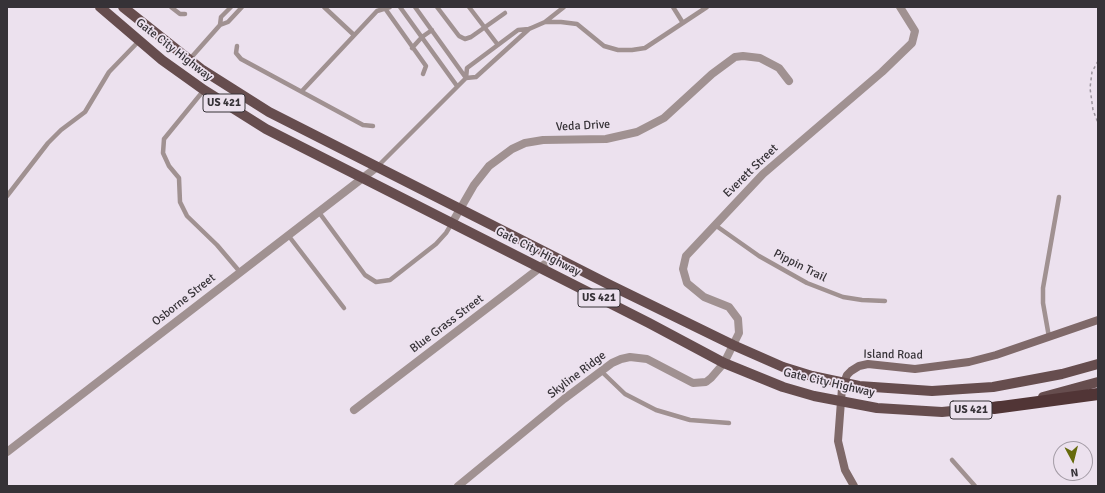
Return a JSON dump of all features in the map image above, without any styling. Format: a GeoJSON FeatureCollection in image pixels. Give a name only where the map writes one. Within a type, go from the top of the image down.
{"type":"FeatureCollection","features":[{"type":"Feature","properties":{"kind":"highway"},"geometry":{"type":"LineString","coordinates":[[994,408],[1098,394]]}},
{"type":"Feature","properties":{"kind":"main road","name":"Gate City Highway"},"geometry":{"type":"LineString","coordinates":[[100,7],[139,41],[204,90],[266,129],[724,363],[783,387],[841,402],[910,411],[942,412],[994,408],[1029,401],[1098,382]]}},
{"type":"Feature","properties":{"kind":"main road","name":"Gate City Highway"},"geometry":{"type":"LineString","coordinates":[[123,7],[190,60],[234,91],[269,112],[554,257],[733,345],[782,367],[844,383],[892,389],[966,390],[1032,380],[1098,364]]}},
{"type":"Feature","properties":{"kind":"street","name":"Everett Street"},"geometry":{"type":"LineString","coordinates":[[724,363],[733,345],[739,327],[734,312],[724,304],[714,302],[692,288],[684,276],[683,269],[688,253],[763,174],[882,72],[912,43],[915,31],[900,7]]}},
{"type":"Feature","properties":{"kind":"street","name":"Veda Drive"},"geometry":{"type":"LineString","coordinates":[[452,223],[474,185],[489,166],[512,149],[525,143],[543,140],[600,139],[637,132],[664,118],[712,74],[735,57],[743,56],[760,58],[779,68],[788,81]]}},
{"type":"Feature","properties":{"kind":"street","name":"Osborne Street"},"geometry":{"type":"LineString","coordinates":[[7,452],[377,167]]}},
{"type":"Feature","properties":{"kind":"street","name":"Blue Grass Street"},"geometry":{"type":"LineString","coordinates":[[354,410],[554,257]]}},
{"type":"Feature","properties":{"kind":"street","name":"Island Road"},"geometry":{"type":"LineString","coordinates":[[854,486],[846,470],[838,441],[841,402],[847,374],[859,366],[868,364],[915,369],[936,367],[996,355],[1098,320]]}},
{"type":"Feature","properties":{"kind":"street","name":"Skyline Ridge"},"geometry":{"type":"LineString","coordinates":[[458,486],[601,371],[621,359],[640,357],[647,359],[687,381],[699,383],[711,378],[724,363]]}},
{"type":"Feature","properties":{"kind":"lane"},"geometry":{"type":"LineString","coordinates":[[171,7],[180,14],[185,14]]}},
{"type":"Feature","properties":{"kind":"lane"},"geometry":{"type":"LineString","coordinates":[[190,60],[220,25],[222,17],[231,7]]}},
{"type":"Feature","properties":{"kind":"lane"},"geometry":{"type":"LineString","coordinates":[[220,25],[228,22],[242,7]]}},
{"type":"Feature","properties":{"kind":"lane"},"geometry":{"type":"LineString","coordinates":[[324,7],[354,35]]}},
{"type":"Feature","properties":{"kind":"lane"},"geometry":{"type":"LineString","coordinates":[[302,91],[377,11],[390,7]]}},
{"type":"Feature","properties":{"kind":"lane"},"geometry":{"type":"LineString","coordinates":[[400,7],[457,86]]}},
{"type":"Feature","properties":{"kind":"lane"},"geometry":{"type":"LineString","coordinates":[[415,7],[466,78]]}},
{"type":"Feature","properties":{"kind":"lane"},"geometry":{"type":"LineString","coordinates":[[437,7],[459,36],[464,39],[471,37],[505,13]]}},
{"type":"Feature","properties":{"kind":"lane"},"geometry":{"type":"LineString","coordinates":[[469,7],[498,45]]}},
{"type":"Feature","properties":{"kind":"lane"},"geometry":{"type":"LineString","coordinates":[[466,78],[467,68],[518,30],[529,29],[545,22],[564,7]]}},
{"type":"Feature","properties":{"kind":"lane"},"geometry":{"type":"LineString","coordinates":[[673,7],[683,23]]}},
{"type":"Feature","properties":{"kind":"lane"},"geometry":{"type":"LineString","coordinates":[[384,8],[426,66],[423,74]]}},
{"type":"Feature","properties":{"kind":"lane"},"geometry":{"type":"LineString","coordinates":[[545,22],[577,24],[604,46],[618,50],[632,50],[645,48],[706,8]]}},
{"type":"Feature","properties":{"kind":"lane"},"geometry":{"type":"LineString","coordinates":[[377,167],[457,86],[466,78],[476,77],[529,29]]}},
{"type":"Feature","properties":{"kind":"lane"},"geometry":{"type":"LineString","coordinates":[[412,48],[422,37],[432,30]]}},
{"type":"Feature","properties":{"kind":"lane"},"geometry":{"type":"LineString","coordinates":[[7,196],[48,143],[61,130],[85,112],[108,72],[139,41]]}},
{"type":"Feature","properties":{"kind":"lane"},"geometry":{"type":"LineString","coordinates":[[236,46],[236,53],[241,59],[363,125],[373,126]]}},
{"type":"Feature","properties":{"kind":"lane"},"geometry":{"type":"LineString","coordinates":[[204,90],[164,139],[163,153],[169,166],[179,178],[180,202],[187,216],[217,245],[240,272]]}},
{"type":"Feature","properties":{"kind":"lane"},"geometry":{"type":"LineString","coordinates":[[1049,337],[1043,303],[1043,288],[1059,197]]}},
{"type":"Feature","properties":{"kind":"lane"},"geometry":{"type":"LineString","coordinates":[[318,211],[365,275],[376,282],[390,280],[436,244],[446,233],[452,223]]}},
{"type":"Feature","properties":{"kind":"lane","name":"Pippin Trail"},"geometry":{"type":"LineString","coordinates":[[715,225],[759,256],[807,283],[843,297],[885,301]]}},
{"type":"Feature","properties":{"kind":"lane"},"geometry":{"type":"LineString","coordinates":[[288,235],[344,308]]}},
{"type":"Feature","properties":{"kind":"lane"},"geometry":{"type":"LineString","coordinates":[[601,371],[625,394],[656,410],[690,420],[729,423]]}},
{"type":"Feature","properties":{"kind":"lane"},"geometry":{"type":"LineString","coordinates":[[952,460],[975,486]]}},
{"type":"Feature","properties":{"kind":"path"},"geometry":{"type":"LineString","coordinates":[[1098,60],[1092,72],[1090,88],[1093,110],[1098,123]]}}]}
